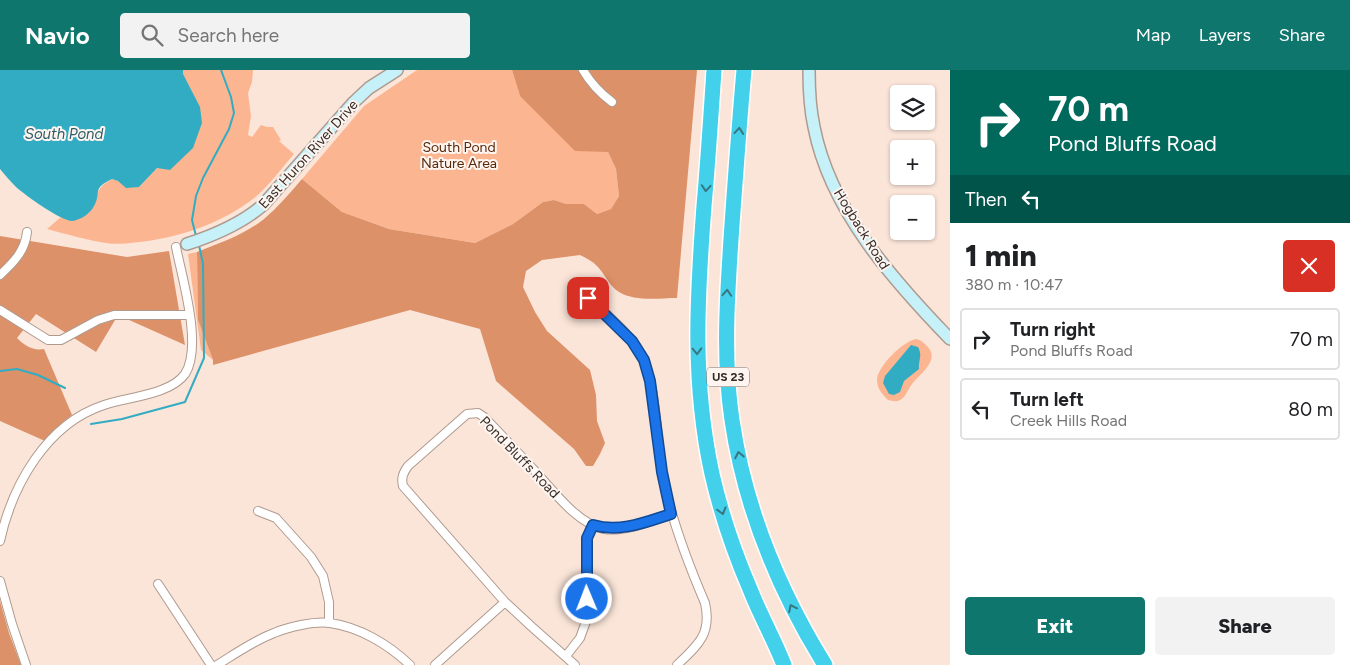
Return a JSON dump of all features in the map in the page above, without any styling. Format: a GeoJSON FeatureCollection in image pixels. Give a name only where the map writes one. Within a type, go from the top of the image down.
{"type":"FeatureCollection","features":[{"type":"Feature","properties":{"kind":"highway","name":"US 23"},"geometry":{"type":"LineString","coordinates":[[714,70],[698,297],[697,345],[700,402],[712,474],[728,532],[750,590],[775,642],[790,665]]}},
{"type":"Feature","properties":{"kind":"highway","name":"US 23"},"geometry":{"type":"LineString","coordinates":[[744,70],[726,307],[726,357],[732,420],[743,477],[757,527],[773,567],[801,626],[825,665]]}},
{"type":"Feature","properties":{"kind":"highway"},"geometry":{"type":"LineString","coordinates":[[801,626],[831,665]]}},
{"type":"Feature","properties":{"kind":"highway"},"geometry":{"type":"LineString","coordinates":[[775,642],[784,665]]}},
{"type":"Feature","properties":{"kind":"main road","name":"East Huron River Drive"},"geometry":{"type":"LineString","coordinates":[[182,245],[203,239],[249,217],[263,205],[354,102],[369,88],[397,70]]}},
{"type":"Feature","properties":{"kind":"main road","name":"Hogback Road"},"geometry":{"type":"LineString","coordinates":[[810,70],[811,105],[820,151],[846,210],[883,266],[912,300],[950,339]]}},
{"type":"Feature","properties":{"kind":"street"},"geometry":{"type":"LineString","coordinates":[[583,70],[599,93],[612,102]]}},
{"type":"Feature","properties":{"kind":"street"},"geometry":{"type":"LineString","coordinates":[[0,275],[19,256],[26,243],[27,232]]}},
{"type":"Feature","properties":{"kind":"street"},"geometry":{"type":"LineString","coordinates":[[0,541],[18,488],[37,455],[59,432],[76,419],[103,405],[147,395],[172,385],[184,374],[191,359],[190,315],[182,245]]}},
{"type":"Feature","properties":{"kind":"street"},"geometry":{"type":"LineString","coordinates":[[579,290],[632,341],[644,360],[650,381],[662,472],[671,514],[708,614],[704,636],[699,644],[678,665]]}},
{"type":"Feature","properties":{"kind":"street"},"geometry":{"type":"LineString","coordinates":[[0,310],[48,340],[61,340],[98,320],[114,315],[190,315]]}},
{"type":"Feature","properties":{"kind":"street","name":"Pond Bluffs Road"},"geometry":{"type":"LineString","coordinates":[[575,665],[505,602],[403,486],[403,472],[467,414],[478,413],[484,417],[565,503],[580,517],[593,525],[604,529],[620,529],[671,514]]}},
{"type":"Feature","properties":{"kind":"street"},"geometry":{"type":"LineString","coordinates":[[258,511],[276,518],[311,557],[323,576],[329,602],[329,623]]}},
{"type":"Feature","properties":{"kind":"street"},"geometry":{"type":"LineString","coordinates":[[566,656],[584,631],[588,616],[586,547],[587,538],[593,525]]}},
{"type":"Feature","properties":{"kind":"street"},"geometry":{"type":"LineString","coordinates":[[0,581],[26,665]]}},
{"type":"Feature","properties":{"kind":"street"},"geometry":{"type":"LineString","coordinates":[[158,584],[211,665]]}},
{"type":"Feature","properties":{"kind":"street"},"geometry":{"type":"LineString","coordinates":[[434,665],[505,602]]}},
{"type":"Feature","properties":{"kind":"street"},"geometry":{"type":"LineString","coordinates":[[217,665],[253,642],[274,633],[298,625],[329,623],[373,638],[396,652],[410,665]]}},
{"type":"Feature","properties":{"kind":"green space"},"geometry":{"type":"Polygon","coordinates":[[[183,70],[253,70],[252,82],[248,93],[251,116],[248,135],[252,137],[261,125],[273,127],[281,140],[279,141],[294,154],[275,177],[253,199],[227,216],[200,228],[170,237],[123,244],[110,244],[47,229],[61,217],[71,221],[94,206],[99,190],[112,179],[139,187],[157,168],[183,70]]]}},
{"type":"Feature","properties":{"kind":"green space","name":"South Pond Nature Area"},"geometry":{"type":"Polygon","coordinates":[[[417,70],[512,70],[520,96],[608,152],[616,169],[619,196],[611,209],[597,214],[584,204],[566,204],[554,200],[543,202],[513,224],[475,243],[389,229],[342,212],[302,179],[364,106],[417,70]]]}},
{"type":"Feature","properties":{"kind":"green space"},"geometry":{"type":"Polygon","coordinates":[[[197,252],[198,320],[213,360],[201,350],[188,254],[197,252]]]}},
{"type":"Feature","properties":{"kind":"green space"},"geometry":{"type":"Polygon","coordinates":[[[916,339],[923,342],[930,350],[931,361],[902,399],[898,401],[888,400],[878,386],[877,380],[881,368],[904,344],[916,339]]]}},
{"type":"Feature","properties":{"kind":"shaded area"},"geometry":{"type":"Polygon","coordinates":[[[512,70],[697,70],[677,298],[647,299],[619,292],[612,287],[595,264],[580,255],[542,260],[526,271],[523,287],[547,331],[590,370],[596,395],[597,421],[605,443],[593,466],[586,466],[574,449],[496,381],[480,329],[410,310],[213,365],[213,360],[198,320],[197,252],[232,238],[256,225],[274,210],[302,179],[342,212],[389,229],[475,243],[513,224],[543,202],[554,200],[566,204],[584,204],[597,214],[611,209],[619,196],[616,169],[608,152],[575,151],[520,96],[512,70]]]}},
{"type":"Feature","properties":{"kind":"shaded area"},"geometry":{"type":"Polygon","coordinates":[[[0,236],[127,257],[169,251],[185,345],[118,315],[96,352],[36,314],[17,338],[29,347],[44,349],[72,415],[45,441],[0,421],[0,236]]]}},
{"type":"Feature","properties":{"kind":"shaded area"},"geometry":{"type":"Polygon","coordinates":[[[0,601],[9,633],[21,665],[0,665],[0,601]]]}},
{"type":"Feature","properties":{"kind":"water","name":"South Pond"},"geometry":{"type":"Polygon","coordinates":[[[0,70],[183,70],[183,74],[200,107],[202,123],[193,148],[170,170],[157,168],[139,187],[126,188],[118,181],[112,179],[101,185],[96,201],[87,214],[72,221],[67,220],[27,196],[0,169],[0,70]]]}},
{"type":"Feature","properties":{"kind":"water"},"geometry":{"type":"Polygon","coordinates":[[[911,345],[918,347],[919,350],[919,369],[904,381],[900,392],[894,395],[889,394],[883,383],[885,376],[911,345]]]}},
{"type":"Feature","properties":{"kind":"waterway"},"geometry":{"type":"LineString","coordinates":[[196,236],[192,220],[196,196],[203,178],[229,129],[234,113],[231,97],[221,70]]}},
{"type":"Feature","properties":{"kind":"waterway"},"geometry":{"type":"LineString","coordinates":[[91,424],[122,419],[185,402],[204,358],[203,264],[199,245]]}},
{"type":"Feature","properties":{"kind":"waterway"},"geometry":{"type":"LineString","coordinates":[[0,371],[17,369],[38,375],[65,388]]}},
{"type":"Feature","properties":{"kind":"route"},"geometry":{"type":"LineString","coordinates":[[587,599],[586,547],[587,538],[593,525],[604,529],[620,529],[671,514],[662,472],[650,381],[644,360],[632,341],[588,298]]}}]}
